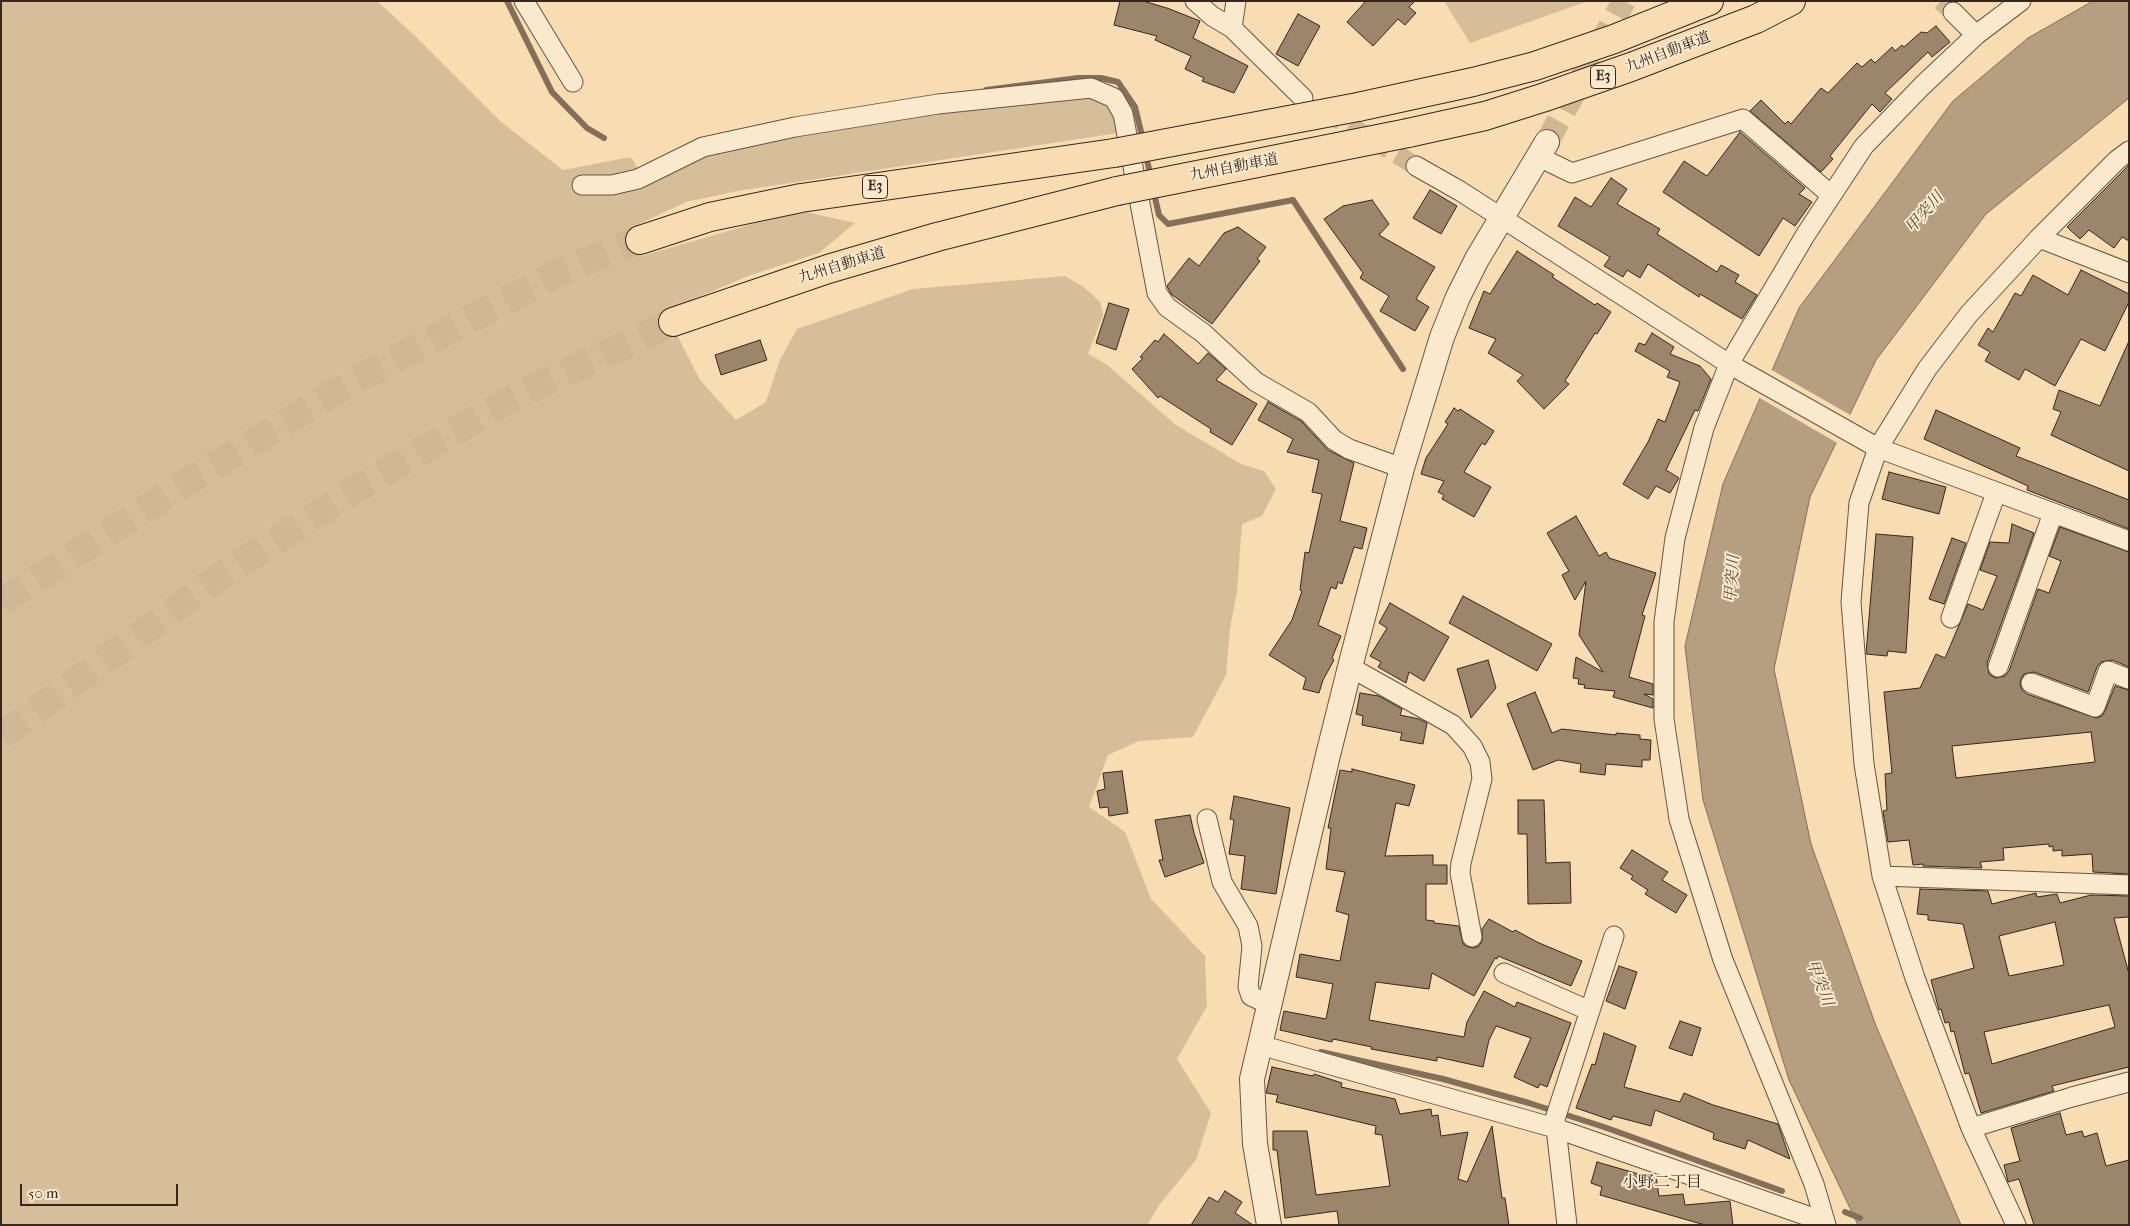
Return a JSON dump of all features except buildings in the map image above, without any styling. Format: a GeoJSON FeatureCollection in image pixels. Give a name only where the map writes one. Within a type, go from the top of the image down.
{"type":"FeatureCollection","features":[{"type":"Feature","properties":{"kind":"highway"},"geometry":{"type":"LineString","coordinates":[[1614,39],[1684,1]]}},
{"type":"Feature","properties":{"kind":"highway","name":"E3"},"geometry":{"type":"LineString","coordinates":[[640,240],[710,217],[801,198],[1114,153],[1358,107],[1473,82],[1536,66],[1614,39],[1709,1]]}},
{"type":"Feature","properties":{"kind":"highway","name":"九州自動車道"},"geometry":{"type":"LineString","coordinates":[[673,322],[837,266],[937,237],[1117,191],[1408,134],[1485,116],[1631,67],[1747,22],[1791,1]]}},
{"type":"Feature","properties":{"kind":"highway"},"geometry":{"type":"LineString","coordinates":[[1542,98],[1636,75],[1814,1]]}},
{"type":"Feature","properties":{"kind":"street"},"geometry":{"type":"LineString","coordinates":[[524,1],[573,82]]}},
{"type":"Feature","properties":{"kind":"street"},"geometry":{"type":"LineString","coordinates":[[1195,1],[1212,16],[1232,28],[1303,98]]}},
{"type":"Feature","properties":{"kind":"street"},"geometry":{"type":"LineString","coordinates":[[1232,28],[1236,1]]}},
{"type":"Feature","properties":{"kind":"street"},"geometry":{"type":"LineString","coordinates":[[1826,1223],[1814,1184],[1723,960],[1679,819],[1664,719],[1664,622],[1675,538],[1704,428],[1728,364],[1831,195],[1864,146],[1922,86],[1976,35],[2021,1]]}},
{"type":"Feature","properties":{"kind":"street"},"geometry":{"type":"LineString","coordinates":[[1953,12],[1976,35]]}},
{"type":"Feature","properties":{"kind":"street"},"geometry":{"type":"LineString","coordinates":[[582,185],[612,185],[638,179],[703,146],[795,126],[938,104],[1091,88],[1114,98],[1123,114],[1157,293],[1167,307],[1204,333],[1256,382],[1308,412],[1334,440],[1349,449],[1402,468]]}},
{"type":"Feature","properties":{"kind":"street"},"geometry":{"type":"LineString","coordinates":[[1269,1225],[1252,1119],[1252,1079],[1328,755],[1402,468],[1442,337],[1458,297],[1477,259],[1543,150],[1572,174],[1743,119],[1831,195]]}},
{"type":"Feature","properties":{"kind":"street"},"geometry":{"type":"LineString","coordinates":[[2016,1225],[1972,1128],[1915,978],[1882,876],[1864,764],[1851,602],[1859,503],[1878,448],[1927,369],[1964,320],[2039,238],[2117,160],[2129,151]]}},
{"type":"Feature","properties":{"kind":"street"},"geometry":{"type":"LineString","coordinates":[[1416,166],[1460,191],[1728,364],[1878,448],[2129,541]]}},
{"type":"Feature","properties":{"kind":"street"},"geometry":{"type":"LineString","coordinates":[[2039,238],[2129,273]]}},
{"type":"Feature","properties":{"kind":"street"},"geometry":{"type":"LineString","coordinates":[[1951,618],[1996,493]]}},
{"type":"Feature","properties":{"kind":"street"},"geometry":{"type":"LineString","coordinates":[[1998,667],[2053,513]]}},
{"type":"Feature","properties":{"kind":"street"},"geometry":{"type":"LineString","coordinates":[[1350,667],[1453,725],[1472,746],[1480,762],[1482,778],[1461,862],[1460,873],[1472,937]]}},
{"type":"Feature","properties":{"kind":"street"},"geometry":{"type":"LineString","coordinates":[[2031,683],[2095,707],[2108,671],[2129,679]]}},
{"type":"Feature","properties":{"kind":"street"},"geometry":{"type":"LineString","coordinates":[[1206,819],[1222,882],[1248,926],[1252,946],[1248,987],[1251,996],[1270,1005]]}},
{"type":"Feature","properties":{"kind":"street"},"geometry":{"type":"LineString","coordinates":[[1882,876],[2129,885]]}},
{"type":"Feature","properties":{"kind":"street"},"geometry":{"type":"LineString","coordinates":[[1567,1225],[1556,1117],[1614,936]]}},
{"type":"Feature","properties":{"kind":"street"},"geometry":{"type":"LineString","coordinates":[[1504,973],[1590,1011]]}},
{"type":"Feature","properties":{"kind":"street"},"geometry":{"type":"LineString","coordinates":[[1260,1045],[1556,1117],[1826,1223]]}},
{"type":"Feature","properties":{"kind":"street"},"geometry":{"type":"LineString","coordinates":[[1972,1128],[2072,1097],[2129,1082]]}},
{"type":"Feature","properties":{"kind":"shaded area"},"geometry":{"type":"Polygon","coordinates":[[[1,1],[377,1],[413,34],[500,121],[563,170],[631,157],[647,184],[706,153],[816,131],[937,111],[1094,96],[1107,104],[1113,113],[1118,133],[738,191],[686,202],[631,228],[642,256],[752,224],[806,212],[855,223],[819,253],[748,276],[668,310],[679,339],[700,380],[736,420],[766,402],[780,360],[797,329],[913,289],[1065,276],[1085,288],[1100,302],[1103,315],[1088,354],[1106,364],[1176,425],[1241,464],[1264,471],[1276,489],[1262,516],[1242,524],[1237,591],[1230,629],[1226,675],[1193,737],[1139,741],[1108,755],[1089,807],[1125,832],[1151,899],[1205,956],[1207,1006],[1177,1059],[1211,1113],[1196,1160],[1160,1204],[1147,1225],[1,1225],[1,1]]]}},
{"type":"Feature","properties":{"kind":"shaded area"},"geometry":{"type":"Polygon","coordinates":[[[1444,1],[1588,1],[1470,43],[1444,1]]]}},
{"type":"Feature","properties":{"kind":"water","name":"甲突川"},"geometry":{"type":"Polygon","coordinates":[[[2093,1],[2129,1],[2129,98],[1986,214],[1876,360],[1810,497],[1774,669],[1811,844],[1876,1026],[1961,1225],[1858,1225],[1789,1080],[1703,800],[1685,646],[1723,484],[1799,308],[1953,101],[2028,38],[2093,1]]]}},
{"type":"Feature","properties":{"kind":"pier"},"geometry":{"type":"Polygon","coordinates":[[[1770,369],[1852,416],[1839,444],[1758,397],[1770,369]]]}},
{"type":"Feature","properties":{"kind":"waterway"},"geometry":{"type":"LineString","coordinates":[[507,1],[552,92],[587,128],[604,138]]}},
{"type":"Feature","properties":{"kind":"waterway"},"geometry":{"type":"LineString","coordinates":[[986,90],[1078,78],[1101,78],[1118,82],[1135,107],[1143,140]]}},
{"type":"Feature","properties":{"kind":"waterway"},"geometry":{"type":"LineString","coordinates":[[1145,152],[1151,177]]}},
{"type":"Feature","properties":{"kind":"waterway"},"geometry":{"type":"LineString","coordinates":[[1153,189],[1159,215],[1168,224],[1293,200],[1403,369]]}},
{"type":"Feature","properties":{"kind":"waterway"},"geometry":{"type":"LineString","coordinates":[[1321,1052],[1443,1079],[1529,1103],[1604,1127],[1782,1191]]}},
{"type":"Feature","properties":{"kind":"waterway"},"geometry":{"type":"LineString","coordinates":[[1845,1212],[1860,1218]]}},
{"type":"Feature","properties":{"kind":"tunnel"},"geometry":{"type":"LineString","coordinates":[[1547,142],[1624,1]]}},
{"type":"Feature","properties":{"kind":"tunnel"},"geometry":{"type":"LineString","coordinates":[[1941,1],[1953,12]]}},
{"type":"Feature","properties":{"kind":"tunnel"},"geometry":{"type":"LineString","coordinates":[[1325,111],[1416,166]]}},
{"type":"Feature","properties":{"kind":"tunnel"},"geometry":{"type":"LineString","coordinates":[[1,602],[184,484],[352,382],[558,273],[640,240]]}},
{"type":"Feature","properties":{"kind":"tunnel"},"geometry":{"type":"LineString","coordinates":[[1,736],[226,572],[368,482],[514,397],[673,322]]}},
{"type":"Feature","properties":{"kind":"district","name":"小野二丁目"},"geometry":{"type":"Point","coordinates":[1662,1183]}}]}
